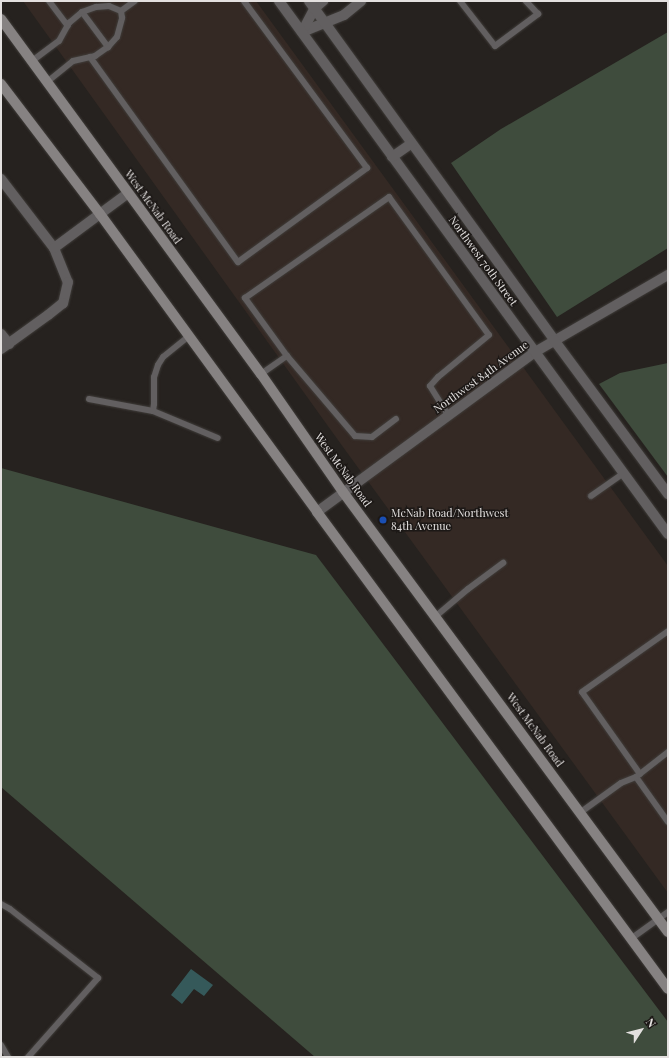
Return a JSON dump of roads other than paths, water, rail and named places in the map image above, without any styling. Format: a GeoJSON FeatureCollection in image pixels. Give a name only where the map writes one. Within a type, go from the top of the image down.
{"type":"FeatureCollection","features":[{"type":"Feature","properties":{"kind":"main road","name":"West McNab Road"},"geometry":{"type":"LineString","coordinates":[[1,19],[261,374],[343,492],[668,932]]}},
{"type":"Feature","properties":{"kind":"main road"},"geometry":{"type":"LineString","coordinates":[[1,84],[100,214],[316,512],[632,938],[668,989]]}},
{"type":"Feature","properties":{"kind":"street","name":"Northwest 70th Street"},"geometry":{"type":"LineString","coordinates":[[279,1],[668,534]]}},
{"type":"Feature","properties":{"kind":"street"},"geometry":{"type":"LineString","coordinates":[[302,32],[312,4],[323,1]]}},
{"type":"Feature","properties":{"kind":"street"},"geometry":{"type":"LineString","coordinates":[[302,32],[326,24],[344,15],[361,1]]}},
{"type":"Feature","properties":{"kind":"street","name":"Northwest 70th Street"},"geometry":{"type":"LineString","coordinates":[[312,4],[554,340],[668,494]]}},
{"type":"Feature","properties":{"kind":"street"},"geometry":{"type":"LineString","coordinates":[[392,157],[412,143]]}},
{"type":"Feature","properties":{"kind":"street"},"geometry":{"type":"LineString","coordinates":[[1,179],[54,248],[68,282],[63,303],[5,346],[1,334]]}},
{"type":"Feature","properties":{"kind":"street"},"geometry":{"type":"LineString","coordinates":[[54,248],[128,193]]}},
{"type":"Feature","properties":{"kind":"street","name":"Northwest 84th Avenue"},"geometry":{"type":"LineString","coordinates":[[316,512],[535,352],[668,275]]}},
{"type":"Feature","properties":{"kind":"lane"},"geometry":{"type":"LineString","coordinates":[[49,1],[68,26]]}},
{"type":"Feature","properties":{"kind":"lane"},"geometry":{"type":"LineString","coordinates":[[121,11],[135,1]]}},
{"type":"Feature","properties":{"kind":"lane"},"geometry":{"type":"LineString","coordinates":[[90,57],[238,262],[367,168],[244,1]]}},
{"type":"Feature","properties":{"kind":"lane"},"geometry":{"type":"LineString","coordinates":[[460,1],[494,46],[538,14],[526,1]]}},
{"type":"Feature","properties":{"kind":"lane"},"geometry":{"type":"LineString","coordinates":[[32,61],[60,41],[68,26],[82,12],[96,7],[109,6],[121,11]]}},
{"type":"Feature","properties":{"kind":"lane"},"geometry":{"type":"LineString","coordinates":[[47,82],[73,62],[95,56],[108,47],[117,37],[122,18],[121,11]]}},
{"type":"Feature","properties":{"kind":"lane"},"geometry":{"type":"LineString","coordinates":[[82,12],[108,47]]}},
{"type":"Feature","properties":{"kind":"lane"},"geometry":{"type":"LineString","coordinates":[[396,419],[372,437],[355,436],[288,356],[245,298],[389,197],[489,335],[438,376],[430,386],[448,415]]}},
{"type":"Feature","properties":{"kind":"lane"},"geometry":{"type":"LineString","coordinates":[[153,411],[154,377],[158,365],[163,357],[189,336]]}},
{"type":"Feature","properties":{"kind":"lane"},"geometry":{"type":"LineString","coordinates":[[261,374],[288,356]]}},
{"type":"Feature","properties":{"kind":"lane"},"geometry":{"type":"LineString","coordinates":[[88,399],[153,411],[218,438]]}},
{"type":"Feature","properties":{"kind":"lane"},"geometry":{"type":"LineString","coordinates":[[591,496],[623,474]]}},
{"type":"Feature","properties":{"kind":"lane"},"geometry":{"type":"LineString","coordinates":[[436,616],[468,589],[503,563]]}},
{"type":"Feature","properties":{"kind":"lane"},"geometry":{"type":"LineString","coordinates":[[668,631],[582,692],[668,822]]}},
{"type":"Feature","properties":{"kind":"lane"},"geometry":{"type":"LineString","coordinates":[[580,812],[621,783],[638,775],[668,752]]}},
{"type":"Feature","properties":{"kind":"lane"},"geometry":{"type":"LineString","coordinates":[[1,904],[10,909],[98,978],[28,1057]]}},
{"type":"Feature","properties":{"kind":"lane"},"geometry":{"type":"LineString","coordinates":[[632,938],[668,912]]}},
{"type":"Feature","properties":{"kind":"lane"},"geometry":{"type":"LineString","coordinates":[[1,1045],[8,1057]]}},
{"type":"Feature","properties":{"kind":"water"},"geometry":{"type":"Polygon","coordinates":[[[191,969],[213,985],[204,996],[194,989],[182,1004],[171,995],[191,969]]]}},
{"type":"Feature","properties":{"kind":"place","name":"McNab Road/Northwest 84th Avenue"},"geometry":{"type":"Point","coordinates":[383,520]}}]}
